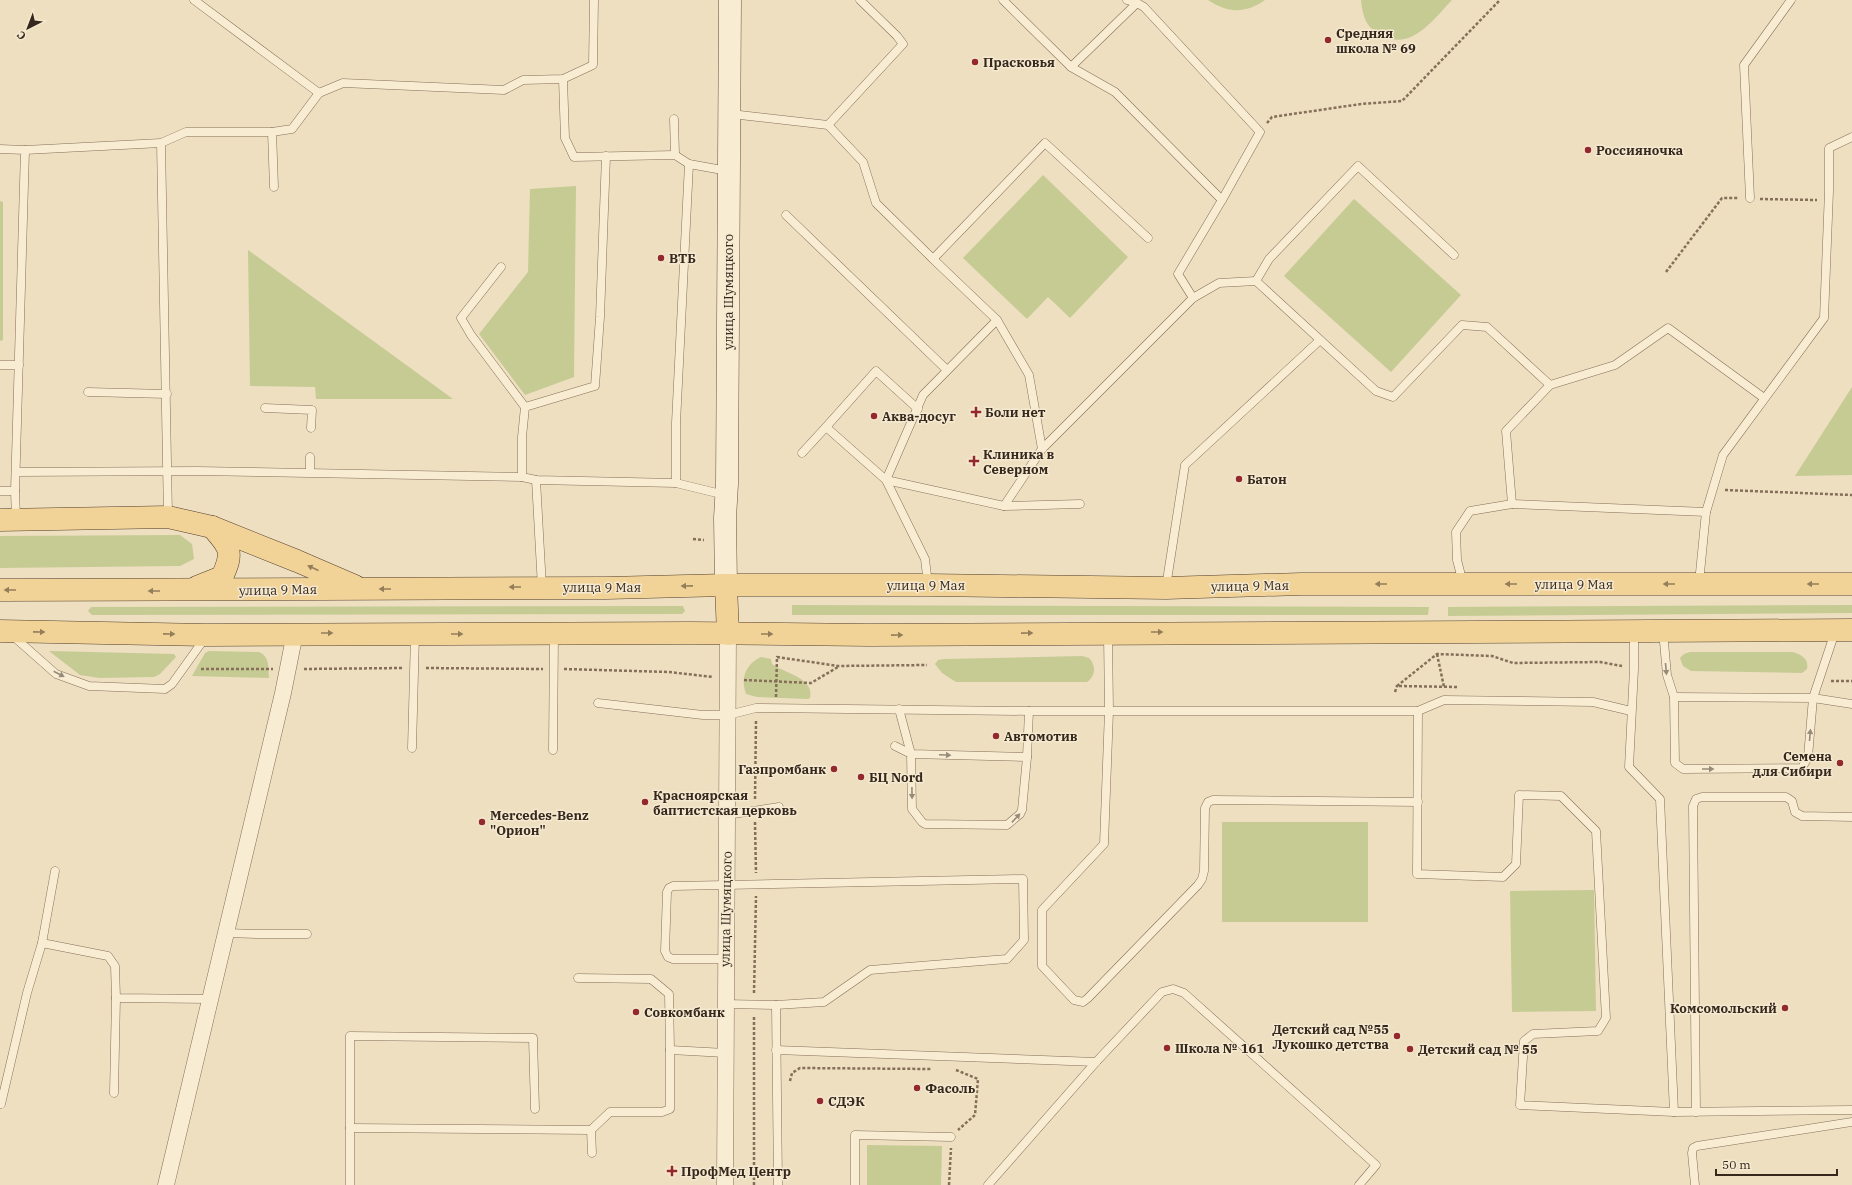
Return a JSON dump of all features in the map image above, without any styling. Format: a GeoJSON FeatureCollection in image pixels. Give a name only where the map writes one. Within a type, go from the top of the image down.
{"type":"FeatureCollection","features":[{"type":"Feature","properties":{"kind":"main road"},"geometry":{"type":"LineString","coordinates":[[8,520],[168,517],[212,527],[297,561],[361,589]]}},
{"type":"Feature","properties":{"kind":"main road"},"geometry":{"type":"LineString","coordinates":[[189,591],[222,578],[230,561],[227,544],[212,527]]}},
{"type":"Feature","properties":{"kind":"main road","name":"улица 9 Мая"},"geometry":{"type":"LineString","coordinates":[[0,590],[189,591],[726,585],[928,585],[1166,588],[1301,584],[1852,584]]}},
{"type":"Feature","properties":{"kind":"main road"},"geometry":{"type":"LineString","coordinates":[[726,585],[728,634]]}},
{"type":"Feature","properties":{"kind":"main road"},"geometry":{"type":"LineString","coordinates":[[4,631],[207,635],[295,633],[554,633],[869,635],[1108,632],[1844,630]]}},
{"type":"Feature","properties":{"kind":"street","name":"улица Шумяцкого"},"geometry":{"type":"LineString","coordinates":[[726,585],[724,518],[726,495],[730,0]]}},
{"type":"Feature","properties":{"kind":"street"},"geometry":{"type":"LineString","coordinates":[[166,1185],[227,933],[283,693],[295,633]]}},
{"type":"Feature","properties":{"kind":"street","name":"улица Шумяцкого"},"geometry":{"type":"LineString","coordinates":[[725,1185],[725,1004],[728,885],[728,634]]}},
{"type":"Feature","properties":{"kind":"lane"},"geometry":{"type":"LineString","coordinates":[[194,0],[320,93]]}},
{"type":"Feature","properties":{"kind":"lane"},"geometry":{"type":"LineString","coordinates":[[0,149],[25,150],[161,143],[186,132],[272,132],[292,129],[303,112],[320,93],[343,84],[504,90],[523,80],[563,79],[593,65],[594,0]]}},
{"type":"Feature","properties":{"kind":"lane"},"geometry":{"type":"LineString","coordinates":[[828,125],[903,44],[897,36],[860,0]]}},
{"type":"Feature","properties":{"kind":"lane"},"geometry":{"type":"LineString","coordinates":[[1003,0],[1071,67],[1115,92],[1222,200]]}},
{"type":"Feature","properties":{"kind":"lane"},"geometry":{"type":"LineString","coordinates":[[1126,0],[1144,7],[1260,132],[1178,274],[1192,298]]}},
{"type":"Feature","properties":{"kind":"lane"},"geometry":{"type":"LineString","coordinates":[[1750,198],[1744,65],[1791,0]]}},
{"type":"Feature","properties":{"kind":"lane"},"geometry":{"type":"LineString","coordinates":[[1071,67],[1137,3]]}},
{"type":"Feature","properties":{"kind":"lane"},"geometry":{"type":"LineString","coordinates":[[563,79],[565,138],[574,157],[675,156],[689,164],[729,171]]}},
{"type":"Feature","properties":{"kind":"lane"},"geometry":{"type":"LineString","coordinates":[[729,113],[828,125],[863,162],[876,203],[997,320],[1029,375],[1042,449]]}},
{"type":"Feature","properties":{"kind":"lane"},"geometry":{"type":"LineString","coordinates":[[674,119],[675,156]]}},
{"type":"Feature","properties":{"kind":"lane"},"geometry":{"type":"LineString","coordinates":[[272,132],[274,187]]}},
{"type":"Feature","properties":{"kind":"lane"},"geometry":{"type":"LineString","coordinates":[[1699,584],[1706,512],[1723,455],[1824,318],[1829,200],[1829,148],[1852,137]]}},
{"type":"Feature","properties":{"kind":"lane"},"geometry":{"type":"LineString","coordinates":[[161,143],[167,394],[168,517]]}},
{"type":"Feature","properties":{"kind":"lane"},"geometry":{"type":"LineString","coordinates":[[933,259],[1044,143],[1148,238]]}},
{"type":"Feature","properties":{"kind":"lane"},"geometry":{"type":"LineString","coordinates":[[8,520],[15,491],[16,472],[25,150]]}},
{"type":"Feature","properties":{"kind":"lane"},"geometry":{"type":"LineString","coordinates":[[525,407],[595,386],[600,316],[606,156]]}},
{"type":"Feature","properties":{"kind":"lane"},"geometry":{"type":"LineString","coordinates":[[676,483],[676,423],[689,164]]}},
{"type":"Feature","properties":{"kind":"lane"},"geometry":{"type":"LineString","coordinates":[[1256,281],[1269,259],[1358,166],[1454,255]]}},
{"type":"Feature","properties":{"kind":"lane"},"geometry":{"type":"LineString","coordinates":[[786,215],[947,370]]}},
{"type":"Feature","properties":{"kind":"lane"},"geometry":{"type":"LineString","coordinates":[[500,267],[461,318],[471,335],[525,407],[522,437],[522,477]]}},
{"type":"Feature","properties":{"kind":"lane"},"geometry":{"type":"LineString","coordinates":[[1004,506],[1042,449],[1192,298],[1219,282],[1256,281],[1376,391],[1393,397],[1462,326],[1487,327],[1550,385]]}},
{"type":"Feature","properties":{"kind":"lane"},"geometry":{"type":"LineString","coordinates":[[886,480],[923,395],[997,320]]}},
{"type":"Feature","properties":{"kind":"lane"},"geometry":{"type":"LineString","coordinates":[[1512,504],[1506,431],[1550,385],[1615,365],[1668,328],[1764,398]]}},
{"type":"Feature","properties":{"kind":"lane"},"geometry":{"type":"LineString","coordinates":[[1166,588],[1184,465],[1320,340]]}},
{"type":"Feature","properties":{"kind":"lane"},"geometry":{"type":"LineString","coordinates":[[0,366],[19,365]]}},
{"type":"Feature","properties":{"kind":"lane"},"geometry":{"type":"LineString","coordinates":[[802,453],[876,371],[918,409]]}},
{"type":"Feature","properties":{"kind":"lane"},"geometry":{"type":"LineString","coordinates":[[88,392],[167,394]]}},
{"type":"Feature","properties":{"kind":"lane"},"geometry":{"type":"LineString","coordinates":[[265,408],[312,410],[311,428]]}},
{"type":"Feature","properties":{"kind":"lane"},"geometry":{"type":"LineString","coordinates":[[826,427],[886,480],[925,559],[928,585]]}},
{"type":"Feature","properties":{"kind":"lane"},"geometry":{"type":"LineString","coordinates":[[310,457],[310,472]]}},
{"type":"Feature","properties":{"kind":"lane"},"geometry":{"type":"LineString","coordinates":[[16,472],[310,472],[522,477],[536,480],[676,483],[726,495]]}},
{"type":"Feature","properties":{"kind":"lane"},"geometry":{"type":"LineString","coordinates":[[536,480],[542,587]]}},
{"type":"Feature","properties":{"kind":"lane"},"geometry":{"type":"LineString","coordinates":[[886,480],[1004,506],[1080,504]]}},
{"type":"Feature","properties":{"kind":"lane"},"geometry":{"type":"LineString","coordinates":[[0,491],[15,491]]}},
{"type":"Feature","properties":{"kind":"lane"},"geometry":{"type":"LineString","coordinates":[[1464,584],[1457,560],[1456,532],[1470,511],[1512,504],[1706,512]]}},
{"type":"Feature","properties":{"kind":"lane"},"geometry":{"type":"LineString","coordinates":[[1634,630],[1634,669],[1629,767],[1660,799],[1674,1112]]}},
{"type":"Feature","properties":{"kind":"lane"},"geometry":{"type":"LineString","coordinates":[[1663,630],[1667,675],[1674,697],[1675,763],[1683,769],[1802,768],[1808,758],[1813,698],[1844,630]]}},
{"type":"Feature","properties":{"kind":"lane"},"geometry":{"type":"LineString","coordinates":[[4,631],[56,674],[89,686],[165,689],[172,684],[207,635]]}},
{"type":"Feature","properties":{"kind":"lane"},"geometry":{"type":"LineString","coordinates":[[1108,632],[1109,710],[1104,844],[1042,910],[1042,966],[1074,1000],[1083,1002],[1088,998],[1198,885],[1202,879],[1204,871],[1205,808],[1208,802],[1213,800],[1418,802]]}},
{"type":"Feature","properties":{"kind":"lane"},"geometry":{"type":"LineString","coordinates":[[553,750],[554,633]]}},
{"type":"Feature","properties":{"kind":"lane"},"geometry":{"type":"LineString","coordinates":[[412,748],[415,634]]}},
{"type":"Feature","properties":{"kind":"lane"},"geometry":{"type":"LineString","coordinates":[[1674,697],[1813,698],[1852,704]]}},
{"type":"Feature","properties":{"kind":"lane"},"geometry":{"type":"LineString","coordinates":[[598,703],[703,715],[728,715],[756,708],[1029,711],[1418,711],[1444,700],[1593,702],[1631,711]]}},
{"type":"Feature","properties":{"kind":"lane"},"geometry":{"type":"LineString","coordinates":[[898,709],[911,754],[912,809],[925,824],[1007,825],[1011,823],[1022,810],[1027,757],[1029,711]]}},
{"type":"Feature","properties":{"kind":"lane"},"geometry":{"type":"LineString","coordinates":[[1418,711],[1417,874],[1503,877],[1516,864],[1519,795],[1561,796],[1596,831],[1606,1018],[1598,1031],[1533,1034],[1524,1041],[1520,1105],[1674,1112],[1852,1110]]}},
{"type":"Feature","properties":{"kind":"lane"},"geometry":{"type":"LineString","coordinates":[[895,746],[911,754],[1027,757]]}},
{"type":"Feature","properties":{"kind":"lane"},"geometry":{"type":"LineString","coordinates":[[1696,1112],[1693,806],[1696,799],[1702,797],[1786,797],[1792,801],[1795,812],[1802,816],[1852,816]]}},
{"type":"Feature","properties":{"kind":"lane"},"geometry":{"type":"LineString","coordinates":[[727,815],[779,807]]}},
{"type":"Feature","properties":{"kind":"lane"},"geometry":{"type":"LineString","coordinates":[[1,1104],[27,993],[42,943],[55,871]]}},
{"type":"Feature","properties":{"kind":"lane"},"geometry":{"type":"LineString","coordinates":[[725,1004],[776,1005],[824,1002],[870,970],[1007,959],[1024,940],[1023,879],[756,883],[673,886],[669,888],[667,892],[666,907],[666,951],[668,957],[673,959],[726,959]]}},
{"type":"Feature","properties":{"kind":"lane"},"geometry":{"type":"LineString","coordinates":[[227,933],[307,934]]}},
{"type":"Feature","properties":{"kind":"lane"},"geometry":{"type":"LineString","coordinates":[[42,943],[108,956],[115,966],[116,998],[114,1093]]}},
{"type":"Feature","properties":{"kind":"lane"},"geometry":{"type":"LineString","coordinates":[[350,1128],[591,1130],[610,1112],[662,1112],[670,1109],[669,994],[651,979],[578,978]]}},
{"type":"Feature","properties":{"kind":"lane"},"geometry":{"type":"LineString","coordinates":[[988,1185],[1096,1062],[1162,992],[1173,990],[1184,993],[1376,1165],[1359,1185]]}},
{"type":"Feature","properties":{"kind":"lane"},"geometry":{"type":"LineString","coordinates":[[116,998],[210,999]]}},
{"type":"Feature","properties":{"kind":"lane"},"geometry":{"type":"LineString","coordinates":[[776,1005],[778,1185]]}},
{"type":"Feature","properties":{"kind":"lane"},"geometry":{"type":"LineString","coordinates":[[350,1185],[350,1036],[533,1038],[535,1109]]}},
{"type":"Feature","properties":{"kind":"lane"},"geometry":{"type":"LineString","coordinates":[[670,1050],[726,1053]]}},
{"type":"Feature","properties":{"kind":"lane"},"geometry":{"type":"LineString","coordinates":[[776,1050],[1096,1062]]}},
{"type":"Feature","properties":{"kind":"lane"},"geometry":{"type":"LineString","coordinates":[[1695,1185],[1692,1153],[1693,1148],[1697,1146],[1852,1122]]}},
{"type":"Feature","properties":{"kind":"lane"},"geometry":{"type":"LineString","coordinates":[[591,1130],[592,1153]]}},
{"type":"Feature","properties":{"kind":"lane"},"geometry":{"type":"LineString","coordinates":[[855,1185],[855,1135],[951,1137]]}},
{"type":"Feature","properties":{"kind":"path"},"geometry":{"type":"LineString","coordinates":[[1260,132],[1272,117],[1361,104],[1402,101],[1500,0]]}},
{"type":"Feature","properties":{"kind":"path"},"geometry":{"type":"LineString","coordinates":[[1666,272],[1722,198],[1829,200]]}},
{"type":"Feature","properties":{"kind":"path"},"geometry":{"type":"LineString","coordinates":[[1713,489],[1852,495]]}},
{"type":"Feature","properties":{"kind":"path"},"geometry":{"type":"LineString","coordinates":[[693,539],[704,540]]}},
{"type":"Feature","properties":{"kind":"path"},"geometry":{"type":"LineString","coordinates":[[1395,692],[1396,686],[1437,654],[1492,656],[1513,663],[1600,662],[1634,669]]}},
{"type":"Feature","properties":{"kind":"path"},"geometry":{"type":"LineString","coordinates":[[1437,654],[1444,686],[1444,700]]}},
{"type":"Feature","properties":{"kind":"path"},"geometry":{"type":"LineString","coordinates":[[775,709],[778,681],[777,657],[838,666],[927,665]]}},
{"type":"Feature","properties":{"kind":"path"},"geometry":{"type":"LineString","coordinates":[[740,680],[811,683],[838,666]]}},
{"type":"Feature","properties":{"kind":"path"},"geometry":{"type":"LineString","coordinates":[[201,669],[553,669],[670,672],[701,674],[715,678]]}},
{"type":"Feature","properties":{"kind":"path"},"geometry":{"type":"LineString","coordinates":[[1820,680],[1852,681]]}},
{"type":"Feature","properties":{"kind":"path"},"geometry":{"type":"LineString","coordinates":[[1396,686],[1464,687]]}},
{"type":"Feature","properties":{"kind":"path"},"geometry":{"type":"LineString","coordinates":[[754,1185],[756,708]]}},
{"type":"Feature","properties":{"kind":"path"},"geometry":{"type":"LineString","coordinates":[[790,1085],[792,1073],[800,1068],[934,1070]]}},
{"type":"Feature","properties":{"kind":"path"},"geometry":{"type":"LineString","coordinates":[[949,1185],[951,1137],[975,1115],[978,1078],[958,1070],[950,1070]]}},
{"type":"Feature","properties":{"kind":"green space"},"geometry":{"type":"Polygon","coordinates":[[[1208,0],[1265,0],[1250,8],[1236,10],[1222,7],[1208,0]]]}},
{"type":"Feature","properties":{"kind":"green space"},"geometry":{"type":"Polygon","coordinates":[[[1361,0],[1452,0],[1428,25],[1419,32],[1409,38],[1399,40],[1388,38],[1376,32],[1369,26],[1362,10],[1361,0]]]}},
{"type":"Feature","properties":{"kind":"green space"},"geometry":{"type":"Polygon","coordinates":[[[1043,175],[1128,257],[1070,318],[1048,297],[1027,319],[963,258],[1043,175]]]}},
{"type":"Feature","properties":{"kind":"green space"},"geometry":{"type":"Polygon","coordinates":[[[576,186],[574,377],[525,395],[479,334],[528,272],[530,189],[576,186]]]}},
{"type":"Feature","properties":{"kind":"green space"},"geometry":{"type":"Polygon","coordinates":[[[1354,199],[1461,295],[1391,372],[1284,276],[1354,199]]]}},
{"type":"Feature","properties":{"kind":"green space"},"geometry":{"type":"Polygon","coordinates":[[[0,201],[3,202],[3,340],[0,341],[0,201]]]}},
{"type":"Feature","properties":{"kind":"green space"},"geometry":{"type":"Polygon","coordinates":[[[248,250],[453,399],[316,399],[315,387],[250,386],[248,250]]]}},
{"type":"Feature","properties":{"kind":"green space"},"geometry":{"type":"Polygon","coordinates":[[[1852,387],[1852,475],[1795,476],[1852,387]]]}},
{"type":"Feature","properties":{"kind":"green space"},"geometry":{"type":"Polygon","coordinates":[[[180,535],[192,544],[194,559],[180,566],[0,568],[0,536],[180,535]]]}},
{"type":"Feature","properties":{"kind":"green space"},"geometry":{"type":"Polygon","coordinates":[[[792,605],[1429,607],[1428,615],[792,615],[792,605]]]}},
{"type":"Feature","properties":{"kind":"green space"},"geometry":{"type":"Polygon","coordinates":[[[1852,605],[1852,613],[1448,616],[1448,607],[1852,605]]]}},
{"type":"Feature","properties":{"kind":"green space"},"geometry":{"type":"Polygon","coordinates":[[[683,606],[685,611],[682,614],[92,615],[88,611],[91,607],[683,606]]]}},
{"type":"Feature","properties":{"kind":"green space"},"geometry":{"type":"Polygon","coordinates":[[[49,651],[174,654],[176,657],[160,674],[154,677],[99,678],[80,675],[49,651]]]}},
{"type":"Feature","properties":{"kind":"green space"},"geometry":{"type":"Polygon","coordinates":[[[209,651],[259,652],[263,654],[267,660],[269,678],[192,676],[205,653],[209,651]]]}},
{"type":"Feature","properties":{"kind":"green space"},"geometry":{"type":"Polygon","coordinates":[[[1690,652],[1793,652],[1806,660],[1807,669],[1802,673],[1691,671],[1683,666],[1680,658],[1684,654],[1690,652]]]}},
{"type":"Feature","properties":{"kind":"green space"},"geometry":{"type":"Polygon","coordinates":[[[1082,656],[1089,658],[1094,667],[1092,677],[1087,682],[956,682],[942,673],[935,664],[938,660],[944,659],[1082,656]]]}},
{"type":"Feature","properties":{"kind":"green space"},"geometry":{"type":"Polygon","coordinates":[[[761,657],[771,659],[772,664],[803,681],[808,686],[810,698],[757,697],[746,694],[744,688],[744,677],[746,672],[751,663],[761,657]]]}},
{"type":"Feature","properties":{"kind":"green space"},"geometry":{"type":"Polygon","coordinates":[[[1222,822],[1368,822],[1368,922],[1222,922],[1222,822]]]}},
{"type":"Feature","properties":{"kind":"green space"},"geometry":{"type":"Polygon","coordinates":[[[1594,890],[1596,1011],[1512,1012],[1510,891],[1594,890]]]}},
{"type":"Feature","properties":{"kind":"green space"},"geometry":{"type":"Polygon","coordinates":[[[867,1145],[942,1146],[941,1185],[867,1185],[867,1145]]]}},
{"type":"Feature","properties":{"kind":"place","name":"Средняя школа № 69"},"geometry":{"type":"Point","coordinates":[1328,40]}},
{"type":"Feature","properties":{"kind":"place","name":"Прасковья"},"geometry":{"type":"Point","coordinates":[975,62]}},
{"type":"Feature","properties":{"kind":"place","name":"Россияночка"},"geometry":{"type":"Point","coordinates":[1588,150]}},
{"type":"Feature","properties":{"kind":"place","name":"ВТБ"},"geometry":{"type":"Point","coordinates":[661,258]}},
{"type":"Feature","properties":{"kind":"place","name":"Боли нет"},"geometry":{"type":"Point","coordinates":[976,412]}},
{"type":"Feature","properties":{"kind":"place","name":"Аква-досуг"},"geometry":{"type":"Point","coordinates":[874,416]}},
{"type":"Feature","properties":{"kind":"place","name":"Клиника в Северном"},"geometry":{"type":"Point","coordinates":[974,461]}},
{"type":"Feature","properties":{"kind":"place","name":"Батон"},"geometry":{"type":"Point","coordinates":[1239,479]}},
{"type":"Feature","properties":{"kind":"place","name":"Автомотив"},"geometry":{"type":"Point","coordinates":[996,736]}},
{"type":"Feature","properties":{"kind":"place","name":"Семена для Сибири"},"geometry":{"type":"Point","coordinates":[1840,763]}},
{"type":"Feature","properties":{"kind":"place","name":"Газпромбанк"},"geometry":{"type":"Point","coordinates":[834,769]}},
{"type":"Feature","properties":{"kind":"place","name":"БЦ Nord"},"geometry":{"type":"Point","coordinates":[861,777]}},
{"type":"Feature","properties":{"kind":"place","name":"Красноярская баптистская церковь"},"geometry":{"type":"Point","coordinates":[645,802]}},
{"type":"Feature","properties":{"kind":"place","name":"Mercedes-Benz \"Орион\""},"geometry":{"type":"Point","coordinates":[482,822]}},
{"type":"Feature","properties":{"kind":"place","name":"Комсомольский"},"geometry":{"type":"Point","coordinates":[1785,1008]}},
{"type":"Feature","properties":{"kind":"place","name":"Совкомбанк"},"geometry":{"type":"Point","coordinates":[636,1012]}},
{"type":"Feature","properties":{"kind":"place","name":"Детский сад №55 Лукошко детства"},"geometry":{"type":"Point","coordinates":[1397,1036]}},
{"type":"Feature","properties":{"kind":"place","name":"Школа № 161"},"geometry":{"type":"Point","coordinates":[1167,1048]}},
{"type":"Feature","properties":{"kind":"place","name":"Детский сад № 55"},"geometry":{"type":"Point","coordinates":[1410,1049]}},
{"type":"Feature","properties":{"kind":"place","name":"Фасоль"},"geometry":{"type":"Point","coordinates":[917,1088]}},
{"type":"Feature","properties":{"kind":"place","name":"СДЭК"},"geometry":{"type":"Point","coordinates":[820,1101]}},
{"type":"Feature","properties":{"kind":"place","name":"ПрофМед Центр"},"geometry":{"type":"Point","coordinates":[672,1171]}}]}
